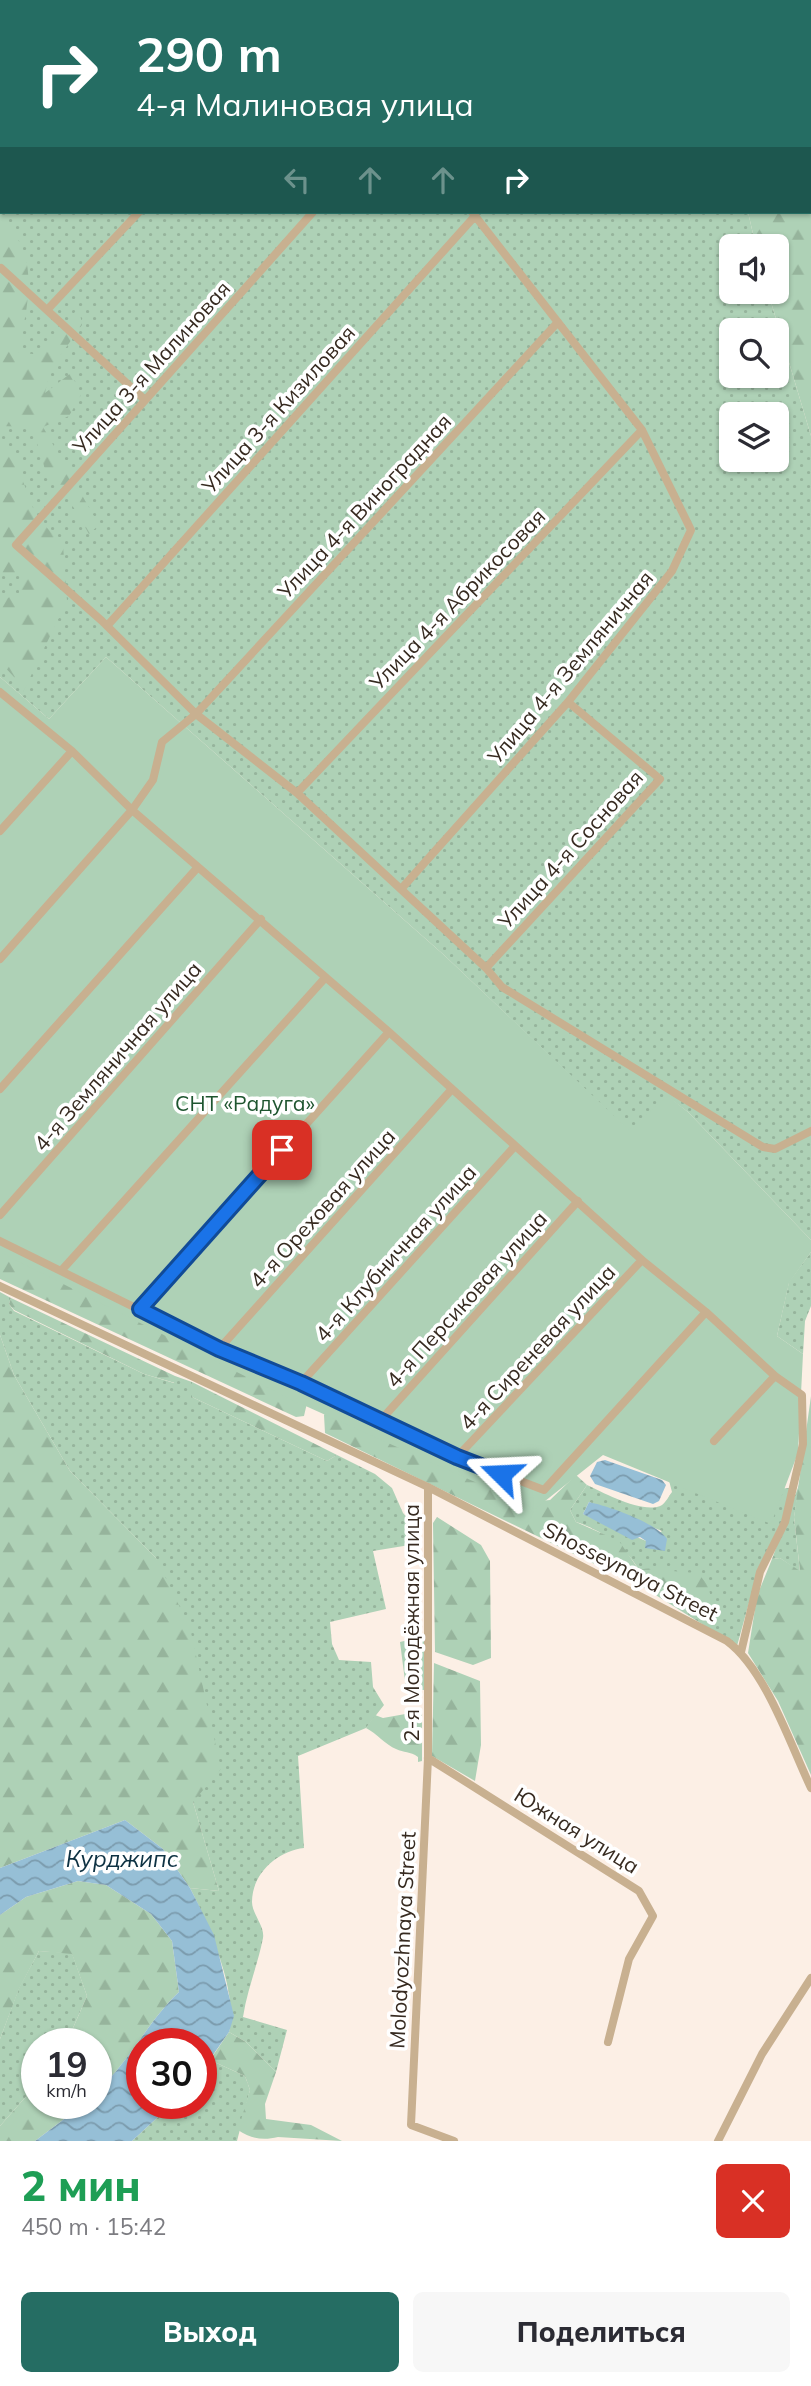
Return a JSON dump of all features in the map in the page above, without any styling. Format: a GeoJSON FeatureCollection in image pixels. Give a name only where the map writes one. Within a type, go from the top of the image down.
{"type":"FeatureCollection","features":[{"type":"Feature","properties":{"kind":"street"},"geometry":{"type":"LineString","coordinates":[[47,310],[137,214]]}},
{"type":"Feature","properties":{"kind":"street","name":"Улица 3-я Малиновая"},"geometry":{"type":"LineString","coordinates":[[107,625],[16,545],[311,214]]}},
{"type":"Feature","properties":{"kind":"street","name":"Улица 4-я Земляничная"},"geometry":{"type":"LineString","coordinates":[[402,888],[568,702],[672,571],[691,530],[642,430],[474,214]]}},
{"type":"Feature","properties":{"kind":"street","name":"Улица 3-я Кизиловая"},"geometry":{"type":"LineString","coordinates":[[107,625],[474,214]]}},
{"type":"Feature","properties":{"kind":"street"},"geometry":{"type":"LineString","coordinates":[[1,268],[145,400]]}},
{"type":"Feature","properties":{"kind":"street","name":"Улица 4-я Виноградная"},"geometry":{"type":"LineString","coordinates":[[0,959],[132,810],[153,780],[162,742],[196,714],[558,322]]}},
{"type":"Feature","properties":{"kind":"street","name":"Улица 4-я Абрикосовая"},"geometry":{"type":"LineString","coordinates":[[298,793],[642,430]]}},
{"type":"Feature","properties":{"kind":"street"},"geometry":{"type":"LineString","coordinates":[[107,625],[196,714],[298,793],[402,888],[486,968],[502,987],[763,1147],[775,1149],[811,1131]]}},
{"type":"Feature","properties":{"kind":"street"},"geometry":{"type":"LineString","coordinates":[[0,692],[72,751],[132,810],[261,919],[642,1260],[706,1312],[775,1376],[802,1395],[803,1444],[785,1522],[760,1572],[741,1652],[757,1677],[811,1788]]}},
{"type":"Feature","properties":{"kind":"street","name":"Улица 4-я Сосновая"},"geometry":{"type":"LineString","coordinates":[[486,968],[660,779],[568,702]]}},
{"type":"Feature","properties":{"kind":"street"},"geometry":{"type":"LineString","coordinates":[[0,831],[72,751]]}},
{"type":"Feature","properties":{"kind":"street"},"geometry":{"type":"LineString","coordinates":[[0,1089],[198,867]]}},
{"type":"Feature","properties":{"kind":"street","name":"4-я Земляничная улица"},"geometry":{"type":"LineString","coordinates":[[0,1215],[261,919]]}},
{"type":"Feature","properties":{"kind":"street"},"geometry":{"type":"LineString","coordinates":[[61,1271],[325,978]]}},
{"type":"Feature","properties":{"kind":"street"},"geometry":{"type":"LineString","coordinates":[[140,1309],[389,1032]]}},
{"type":"Feature","properties":{"kind":"street","name":"4-я Ореховая улица"},"geometry":{"type":"LineString","coordinates":[[219,1349],[452,1089]]}},
{"type":"Feature","properties":{"kind":"street","name":"4-я Клубничная улица"},"geometry":{"type":"LineString","coordinates":[[301,1383],[515,1146]]}},
{"type":"Feature","properties":{"kind":"street","name":"4-я Персиковая улица"},"geometry":{"type":"LineString","coordinates":[[380,1420],[578,1201]]}},
{"type":"Feature","properties":{"kind":"street"},"geometry":{"type":"LineString","coordinates":[[0,1241],[219,1349],[301,1383],[457,1457],[544,1490],[706,1312]]}},
{"type":"Feature","properties":{"kind":"street","name":"4-я Сиреневая улица"},"geometry":{"type":"LineString","coordinates":[[457,1457],[642,1260]]}},
{"type":"Feature","properties":{"kind":"street","name":"Shosseynaya Street"},"geometry":{"type":"LineString","coordinates":[[0,1286],[428,1487],[714,1634],[741,1652]]}},
{"type":"Feature","properties":{"kind":"street"},"geometry":{"type":"LineString","coordinates":[[713,1441],[775,1376]]}},
{"type":"Feature","properties":{"kind":"street","name":"2-я Молодёжная улица"},"geometry":{"type":"LineString","coordinates":[[428,1487],[428,1758]]}},
{"type":"Feature","properties":{"kind":"street","name":"Южная улица"},"geometry":{"type":"LineString","coordinates":[[428,1758],[626,1880],[639,1891],[653,1916],[629,1959],[608,2042]]}},
{"type":"Feature","properties":{"kind":"street","name":"Molodyozhnaya Street"},"geometry":{"type":"LineString","coordinates":[[428,1758],[411,2125],[454,2141]]}},
{"type":"Feature","properties":{"kind":"street"},"geometry":{"type":"LineString","coordinates":[[720,2140],[762,2054],[811,1978]]}},
{"type":"Feature","properties":{"kind":"green space"},"geometry":{"type":"Polygon","coordinates":[[[0,214],[748,214],[753,234],[719,234],[719,304],[772,304],[776,318],[719,318],[719,388],[789,388],[789,362],[811,436],[811,1240],[688,1112],[668,1097],[629,1131],[444,955],[106,657],[49,719],[0,677],[0,214]]]}},
{"type":"Feature","properties":{"kind":"green space"},"geometry":{"type":"Polygon","coordinates":[[[748,214],[811,214],[811,436],[789,362],[789,318],[776,318],[772,304],[789,304],[789,234],[753,234],[748,214]]]}},
{"type":"Feature","properties":{"kind":"green space"},"geometry":{"type":"Polygon","coordinates":[[[0,221],[13,233],[27,264],[28,300],[18,352],[40,355],[79,307],[82,325],[50,370],[45,393],[71,373],[81,395],[69,416],[43,427],[99,525],[89,534],[68,498],[45,469],[32,427],[0,426],[0,221]]]}},
{"type":"Feature","properties":{"kind":"green space"},"geometry":{"type":"Polygon","coordinates":[[[0,447],[26,463],[21,476],[36,516],[63,545],[67,601],[23,692],[0,662],[0,608],[5,599],[19,593],[20,574],[0,573],[0,447]]]}},
{"type":"Feature","properties":{"kind":"green space","name":"СНТ «Радуга»"},"geometry":{"type":"Polygon","coordinates":[[[106,657],[444,955],[629,1130],[668,1096],[688,1112],[811,1240],[811,1252],[789,1283],[777,1336],[803,1354],[798,1453],[771,1524],[603,1455],[535,1509],[290,1399],[0,1252],[0,677],[49,719],[106,657]]]}},
{"type":"Feature","properties":{"kind":"green space"},"geometry":{"type":"Polygon","coordinates":[[[0,1246],[307,1403],[304,1416],[296,1417],[0,1279],[0,1246]]]}},
{"type":"Feature","properties":{"kind":"green space"},"geometry":{"type":"Polygon","coordinates":[[[811,1252],[811,1306],[805,1321],[803,1354],[777,1336],[789,1282],[811,1252]]]}},
{"type":"Feature","properties":{"kind":"green space"},"geometry":{"type":"Polygon","coordinates":[[[0,1292],[11,1298],[9,1304],[14,1311],[144,1374],[174,1383],[175,1376],[192,1382],[192,1397],[327,1461],[337,1455],[375,1474],[392,1488],[403,1513],[419,1531],[422,1543],[373,1551],[386,1609],[330,1622],[332,1644],[339,1660],[371,1662],[373,1687],[384,1705],[366,1728],[298,1756],[304,1848],[285,1854],[268,1865],[253,1891],[252,1902],[263,1938],[243,2017],[287,2030],[276,2072],[246,2042],[229,2032],[230,1998],[226,1979],[213,1939],[190,1888],[219,1891],[193,1802],[156,1558],[70,1471],[14,1375],[0,1335],[0,1292]]]}},
{"type":"Feature","properties":{"kind":"green space"},"geometry":{"type":"Polygon","coordinates":[[[11,1298],[175,1376],[175,1383],[144,1374],[14,1310],[9,1304],[11,1298]]]}},
{"type":"Feature","properties":{"kind":"green space"},"geometry":{"type":"Polygon","coordinates":[[[0,1335],[14,1375],[70,1471],[156,1558],[190,1628],[221,1769],[193,1802],[219,1891],[190,1888],[163,1849],[125,1820],[0,1868],[0,1335]]]}},
{"type":"Feature","properties":{"kind":"green space"},"geometry":{"type":"Polygon","coordinates":[[[192,1382],[337,1455],[327,1461],[192,1397],[192,1382]]]}},
{"type":"Feature","properties":{"kind":"green space"},"geometry":{"type":"Polygon","coordinates":[[[811,1396],[811,1775],[778,1701],[748,1653],[757,1596],[772,1559],[780,1558],[800,1571],[794,1517],[811,1396]]]}},
{"type":"Feature","properties":{"kind":"green space"},"geometry":{"type":"Polygon","coordinates":[[[330,1406],[540,1501],[550,1500],[576,1475],[587,1485],[570,1510],[576,1522],[619,1541],[639,1570],[697,1572],[707,1584],[716,1612],[711,1613],[679,1595],[646,1589],[325,1433],[324,1415],[330,1406]]]}},
{"type":"Feature","properties":{"kind":"green space"},"geometry":{"type":"Polygon","coordinates":[[[667,1473],[750,1490],[790,1488],[780,1528],[755,1581],[737,1646],[646,1589],[679,1595],[711,1613],[683,1577],[667,1571],[639,1570],[612,1540],[576,1522],[570,1510],[587,1485],[624,1502],[646,1507],[662,1505],[672,1492],[667,1473]],[[589,1502],[583,1514],[646,1541],[662,1531],[589,1502]]]}},
{"type":"Feature","properties":{"kind":"green space"},"geometry":{"type":"Polygon","coordinates":[[[800,1482],[794,1517],[800,1572],[780,1558],[772,1559],[800,1482]]]}},
{"type":"Feature","properties":{"kind":"green space"},"geometry":{"type":"Polygon","coordinates":[[[437,1517],[481,1545],[490,1561],[491,1658],[473,1665],[435,1652],[433,1523],[437,1517]]]}},
{"type":"Feature","properties":{"kind":"green space"},"geometry":{"type":"Polygon","coordinates":[[[424,1636],[424,1690],[406,1689],[400,1642],[424,1636]]]}},
{"type":"Feature","properties":{"kind":"green space"},"geometry":{"type":"Polygon","coordinates":[[[434,1663],[480,1681],[481,1745],[475,1781],[432,1756],[434,1663]]]}},
{"type":"Feature","properties":{"kind":"green space"},"geometry":{"type":"Polygon","coordinates":[[[422,1711],[422,1761],[418,1762],[415,1755],[392,1747],[366,1728],[375,1715],[383,1718],[422,1711]]]}},
{"type":"Feature","properties":{"kind":"green space"},"geometry":{"type":"Polygon","coordinates":[[[78,1881],[106,1885],[151,1914],[172,1941],[179,1992],[148,2028],[126,2028],[126,2057],[112,2076],[112,2028],[73,2028],[87,1996],[72,1954],[39,1951],[19,1989],[0,2039],[0,1915],[26,1897],[78,1881]]]}},
{"type":"Feature","properties":{"kind":"green space"},"geometry":{"type":"Polygon","coordinates":[[[39,1951],[72,1953],[87,1996],[73,2028],[21,2028],[21,2102],[0,2126],[0,2039],[19,1988],[39,1951]]]}},
{"type":"Feature","properties":{"kind":"green space"},"geometry":{"type":"Polygon","coordinates":[[[229,2032],[246,2042],[276,2072],[265,2104],[266,2119],[311,2125],[342,2141],[278,2137],[261,2139],[238,2130],[250,2090],[245,2076],[217,2063],[217,2050],[229,2032]]]}},
{"type":"Feature","properties":{"kind":"green space"},"geometry":{"type":"Polygon","coordinates":[[[217,2063],[245,2076],[250,2090],[237,2141],[132,2141],[156,2119],[217,2119],[217,2063]]]}},
{"type":"Feature","properties":{"kind":"green space"},"geometry":{"type":"Polygon","coordinates":[[[21,2102],[21,2119],[64,2119],[35,2141],[0,2141],[0,2126],[21,2102]]]}},
{"type":"Feature","properties":{"kind":"water"},"geometry":{"type":"Polygon","coordinates":[[[605,1460],[662,1480],[666,1485],[659,1501],[653,1504],[595,1484],[590,1476],[597,1462],[605,1460]]]}},
{"type":"Feature","properties":{"kind":"water"},"geometry":{"type":"Polygon","coordinates":[[[589,1502],[619,1511],[653,1527],[667,1539],[665,1551],[645,1548],[646,1541],[640,1537],[632,1540],[583,1514],[589,1502]]]}},
{"type":"Feature","properties":{"kind":"water","name":"Курджипс"},"geometry":{"type":"Polygon","coordinates":[[[125,1820],[163,1849],[190,1888],[214,1935],[234,2016],[229,2032],[217,2049],[217,2028],[148,2028],[179,1992],[172,1941],[151,1914],[106,1885],[78,1881],[26,1897],[0,1915],[0,1868],[125,1820]]]}},
{"type":"Feature","properties":{"kind":"water","name":"Курджипс"},"geometry":{"type":"Polygon","coordinates":[[[126,2057],[126,2119],[156,2119],[132,2141],[35,2141],[64,2119],[112,2119],[112,2076],[126,2057]]]}},
{"type":"Feature","properties":{"kind":"route"},"geometry":{"type":"LineString","coordinates":[[282,1150],[140,1309],[219,1349],[301,1383],[457,1457],[501,1474]]}}]}
